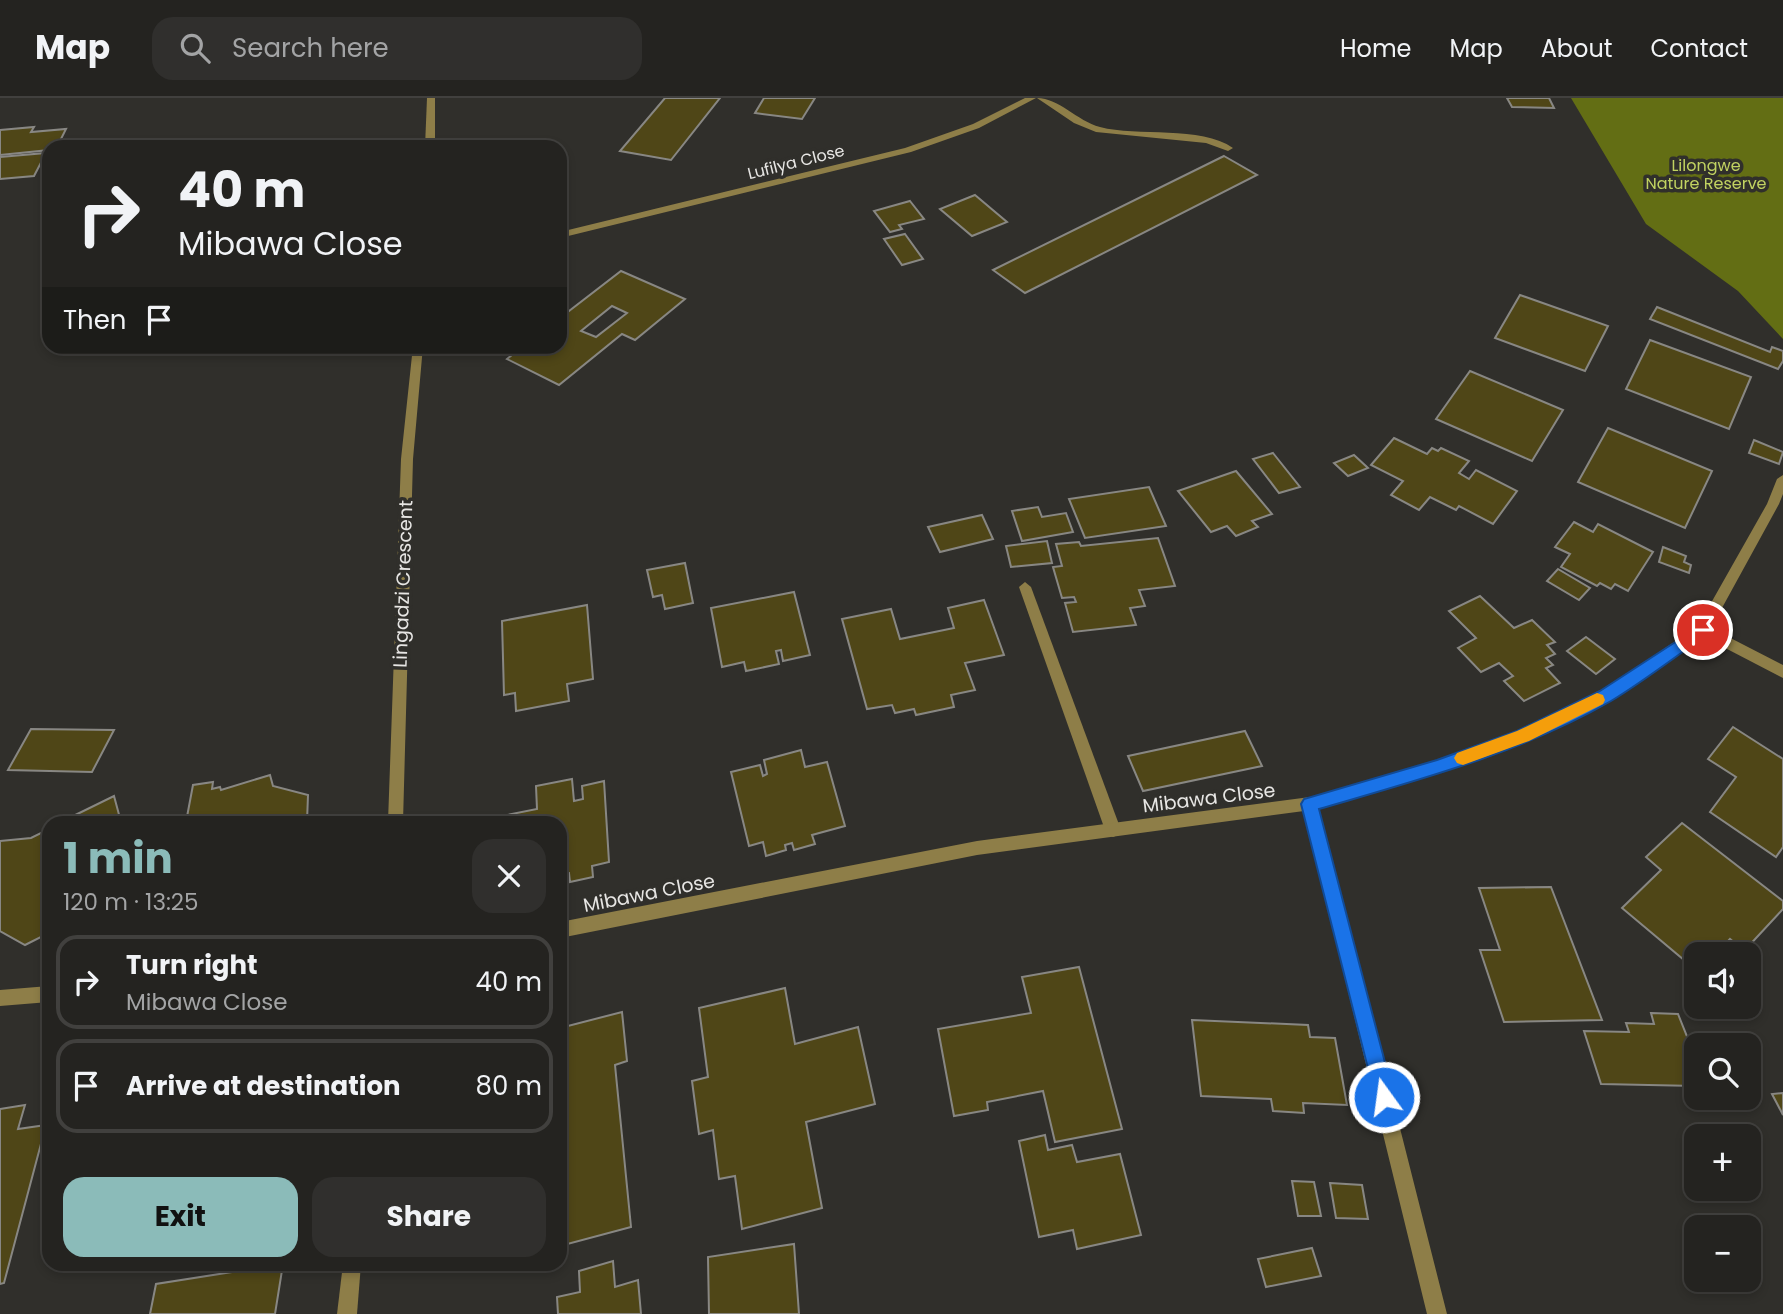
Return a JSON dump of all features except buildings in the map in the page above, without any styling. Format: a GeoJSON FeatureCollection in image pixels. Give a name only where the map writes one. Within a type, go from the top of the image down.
{"type":"FeatureCollection","features":[{"type":"Feature","properties":{"kind":"street"},"geometry":{"type":"LineString","coordinates":[[430,140],[431,98]]}},
{"type":"Feature","properties":{"kind":"street","name":"Lufilya Close"},"geometry":{"type":"LineString","coordinates":[[567,233],[908,150],[976,125],[1032,98]]}},
{"type":"Feature","properties":{"kind":"street"},"geometry":{"type":"LineString","coordinates":[[1041,98],[1077,121],[1099,130],[1208,140],[1228,148]]}},
{"type":"Feature","properties":{"kind":"street","name":"Lingadzi Crescent"},"geometry":{"type":"LineString","coordinates":[[395,816],[407,459],[417,354]]}},
{"type":"Feature","properties":{"kind":"street","name":"Mibawa Close"},"geometry":{"type":"LineString","coordinates":[[567,929],[977,848],[1310,804],[1437,767],[1523,736],[1605,696],[1703,630],[1773,504],[1783,479]]}},
{"type":"Feature","properties":{"kind":"street"},"geometry":{"type":"LineString","coordinates":[[1025,587],[1113,830]]}},
{"type":"Feature","properties":{"kind":"street"},"geometry":{"type":"LineString","coordinates":[[1703,630],[1783,672]]}},
{"type":"Feature","properties":{"kind":"street"},"geometry":{"type":"LineString","coordinates":[[1310,804],[1437,1314]]}},
{"type":"Feature","properties":{"kind":"street"},"geometry":{"type":"LineString","coordinates":[[0,998],[42,995]]}},
{"type":"Feature","properties":{"kind":"street"},"geometry":{"type":"LineString","coordinates":[[346,1314],[351,1271]]}},
{"type":"Feature","properties":{"kind":"green space","name":"Lilongwe Nature Reserve"},"geometry":{"type":"Polygon","coordinates":[[[1571,98],[1783,98],[1783,339],[1738,291],[1646,224],[1571,98]]]}},
{"type":"Feature","properties":{"kind":"slow traffic"},"geometry":{"type":"LineString","coordinates":[[1463,758],[1523,736],[1597,700]]}},
{"type":"Feature","properties":{"kind":"route"},"geometry":{"type":"LineString","coordinates":[[1384,1097],[1310,804],[1437,767],[1523,736],[1605,696],[1703,630]]}}]}
